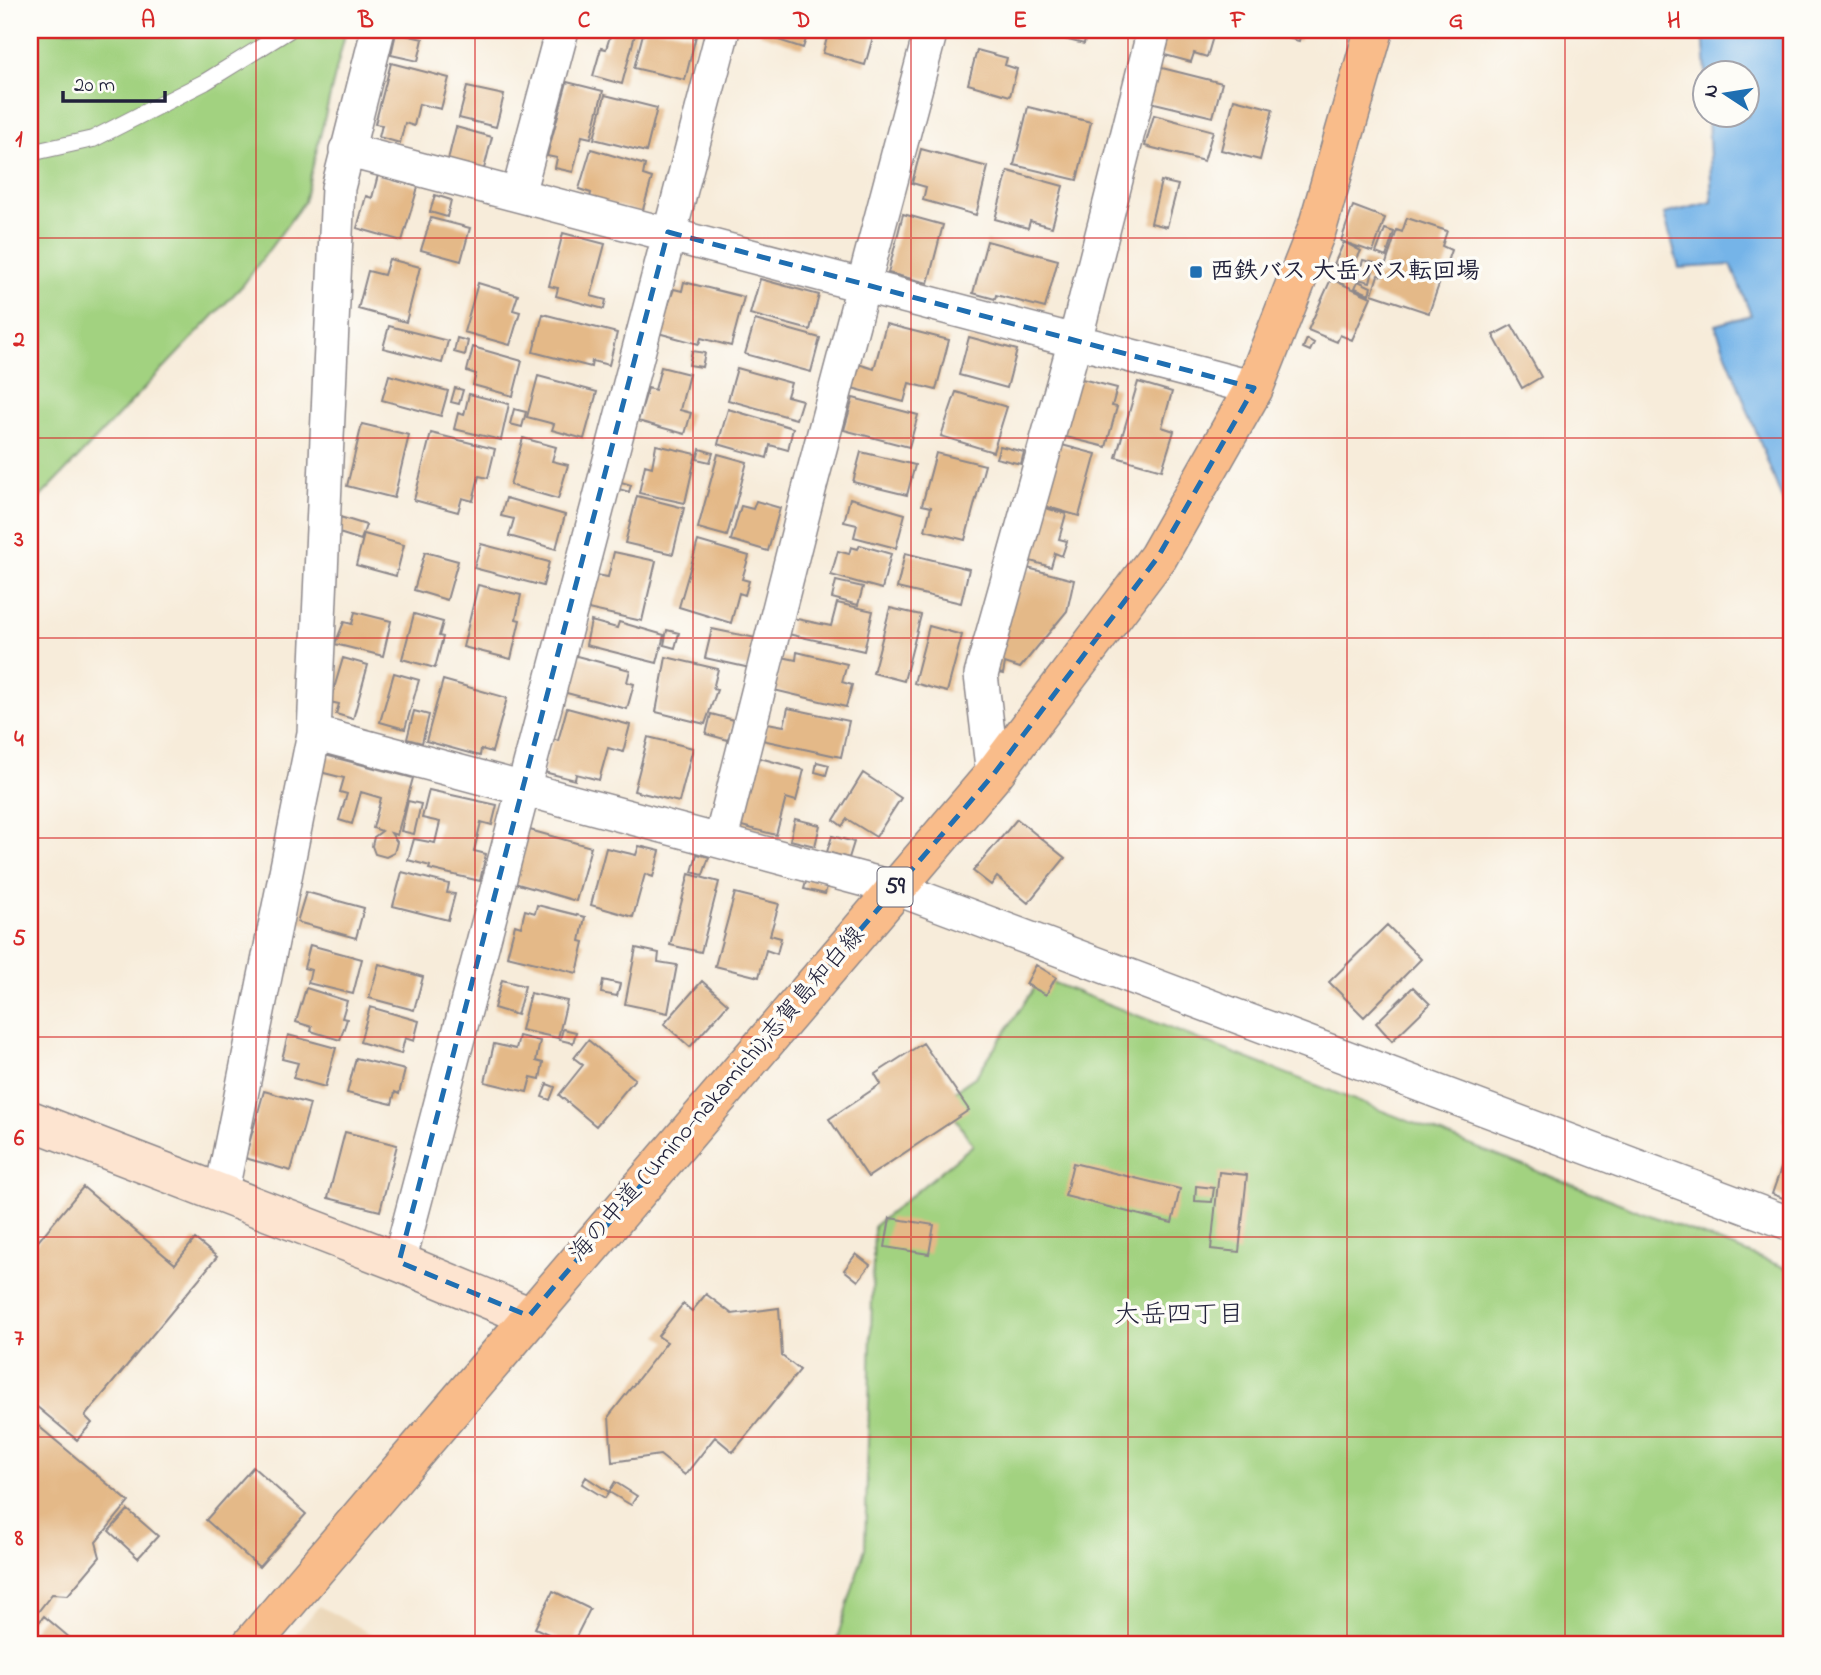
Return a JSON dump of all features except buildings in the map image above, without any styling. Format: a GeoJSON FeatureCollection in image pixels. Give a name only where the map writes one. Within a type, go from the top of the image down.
{"type":"FeatureCollection","features":[{"type":"Feature","properties":{"kind":"main road","name":"海の中道 (Umino-nakamichi);志賀島和白線"},"geometry":{"type":"LineString","coordinates":[[251,1645],[993,775],[1158,557],[1254,388],[1317,229],[1374,30]]}},
{"type":"Feature","properties":{"kind":"street"},"geometry":{"type":"LineString","coordinates":[[221,1195],[314,733],[338,188],[378,30]]}},
{"type":"Feature","properties":{"kind":"street"},"geometry":{"type":"LineString","coordinates":[[519,194],[562,30]]}},
{"type":"Feature","properties":{"kind":"street"},"geometry":{"type":"LineString","coordinates":[[399,1262],[723,30]]}},
{"type":"Feature","properties":{"kind":"street"},"geometry":{"type":"LineString","coordinates":[[721,839],[931,30]]}},
{"type":"Feature","properties":{"kind":"street"},"geometry":{"type":"LineString","coordinates":[[993,775],[981,675],[1075,341],[1154,30]]}},
{"type":"Feature","properties":{"kind":"street"},"geometry":{"type":"LineString","coordinates":[[346,150],[668,232],[1254,388]]}},
{"type":"Feature","properties":{"kind":"street"},"geometry":{"type":"LineString","coordinates":[[314,733],[721,839],[895,888],[1791,1224]]}},
{"type":"Feature","properties":{"kind":"street"},"geometry":{"type":"LineString","coordinates":[[30,1120],[399,1262],[529,1316]]}},
{"type":"Feature","properties":{"kind":"lane"},"geometry":{"type":"LineString","coordinates":[[30,153],[93,139],[205,82],[289,30]]}},
{"type":"Feature","properties":{"kind":"highlighted area"},"geometry":{"type":"Polygon","coordinates":[[[668,232],[1254,388],[1158,557],[993,775],[529,1316],[399,1262],[668,232]]]}},
{"type":"Feature","properties":{"kind":"shaded area"},"geometry":{"type":"Polygon","coordinates":[[[319,1606],[392,1645],[286,1645],[319,1606]]]}},
{"type":"Feature","properties":{"kind":"green space"},"geometry":{"type":"Polygon","coordinates":[[[30,30],[346,30],[304,202],[243,285],[30,508],[30,30]]]}},
{"type":"Feature","properties":{"kind":"green space"},"geometry":{"type":"Polygon","coordinates":[[[1041,978],[1791,1270],[1791,1645],[835,1645],[865,1548],[874,1226],[973,1145],[943,1099],[976,1076],[1041,978]]]}},
{"type":"Feature","properties":{"kind":"water"},"geometry":{"type":"Polygon","coordinates":[[[1703,30],[1791,30],[1791,523],[1715,325],[1751,315],[1731,265],[1679,268],[1664,214],[1712,202],[1709,130],[1762,130],[1762,60],[1705,60],[1703,30]]]}},
{"type":"Feature","properties":{"kind":"place","name":"西鉄バス 大岳バス転回場"},"geometry":{"type":"Point","coordinates":[1196,272]}},
{"type":"Feature","properties":{"kind":"district","name":"大岳四丁目"},"geometry":{"type":"Point","coordinates":[1179,1316]}}]}
